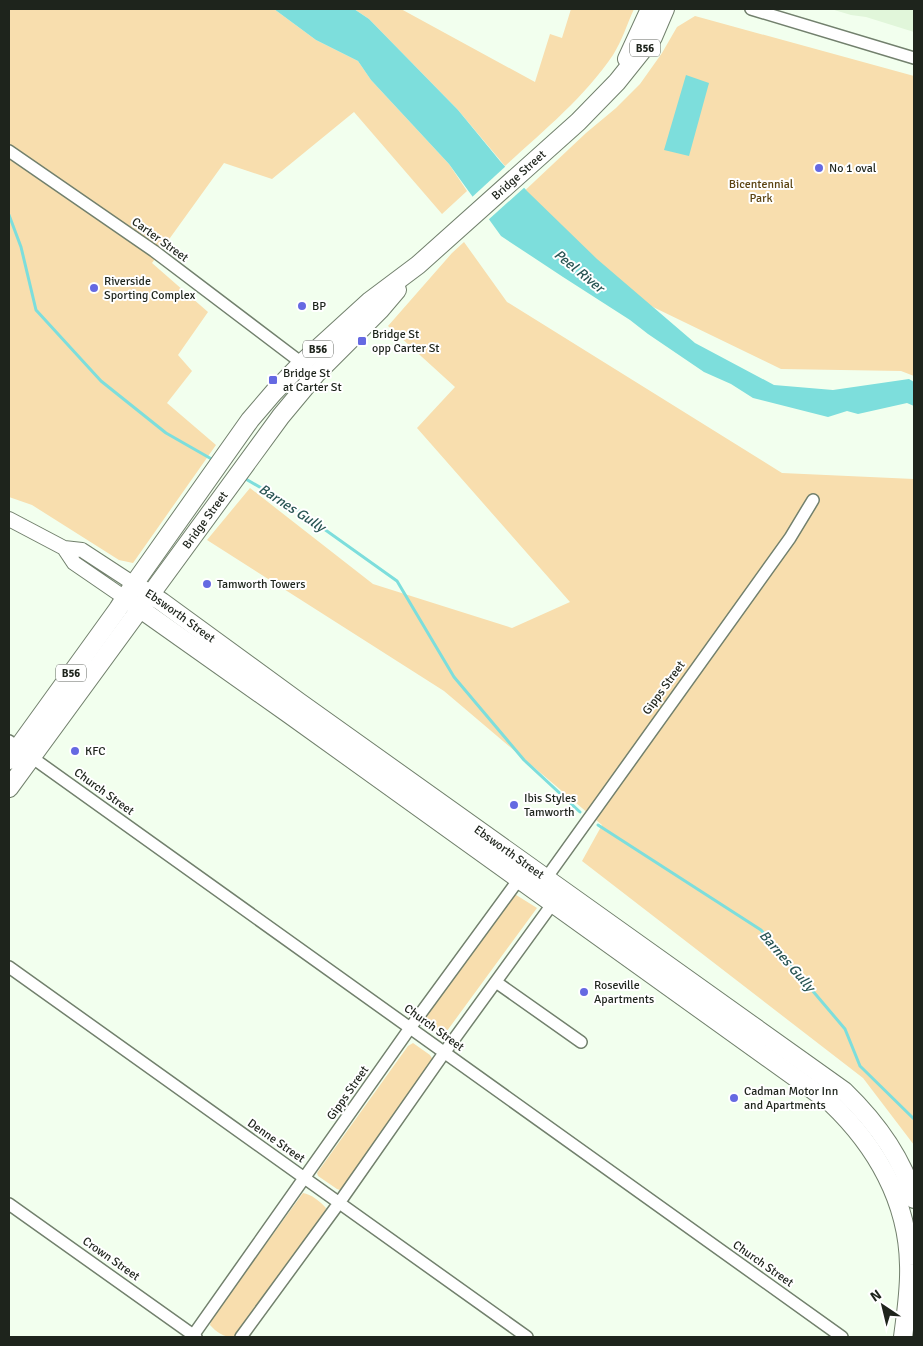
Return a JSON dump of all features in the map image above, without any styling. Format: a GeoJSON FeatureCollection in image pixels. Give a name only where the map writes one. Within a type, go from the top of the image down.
{"type":"FeatureCollection","features":[{"type":"Feature","properties":{"kind":"main road","name":"Bridge Street"},"geometry":{"type":"LineString","coordinates":[[616,82],[650,9]]}},
{"type":"Feature","properties":{"kind":"main road","name":"Bridge Street"},"geometry":{"type":"LineString","coordinates":[[9,788],[16,751],[250,420],[274,392],[309,369],[380,310],[418,265],[578,122],[616,82],[653,37],[665,9]]}},
{"type":"Feature","properties":{"kind":"main road","name":"Bridge Street"},"geometry":{"type":"LineString","coordinates":[[16,751],[139,609],[281,416],[309,369]]}},
{"type":"Feature","properties":{"kind":"main road","name":"Ebsworth Street"},"geometry":{"type":"LineString","coordinates":[[129,591],[150,594],[524,872]]}},
{"type":"Feature","properties":{"kind":"main road","name":"Ebsworth Street"},"geometry":{"type":"LineString","coordinates":[[129,591],[139,609],[281,708],[524,872],[547,885],[844,1091],[863,1109],[891,1147],[903,1168],[914,1199]]}},
{"type":"Feature","properties":{"kind":"main road","name":"Ebsworth Street"},"geometry":{"type":"LineString","coordinates":[[547,885],[553,904],[831,1103],[858,1131],[871,1148],[883,1169],[901,1215],[906,1235],[909,1264],[904,1337]]}},
{"type":"Feature","properties":{"kind":"street"},"geometry":{"type":"LineString","coordinates":[[751,9],[914,58]]}},
{"type":"Feature","properties":{"kind":"street","name":"Carter Street"},"geometry":{"type":"LineString","coordinates":[[9,151],[154,251],[309,369]]}},
{"type":"Feature","properties":{"kind":"street","name":"Gipps Street"},"geometry":{"type":"LineString","coordinates":[[547,885],[790,538],[813,500]]}},
{"type":"Feature","properties":{"kind":"street","name":"Ebsworth Street"},"geometry":{"type":"LineString","coordinates":[[9,519],[64,548],[82,550],[129,591]]}},
{"type":"Feature","properties":{"kind":"street","name":"Church Street"},"geometry":{"type":"LineString","coordinates":[[16,751],[410,1028],[842,1337]]}},
{"type":"Feature","properties":{"kind":"street","name":"Gipps Street"},"geometry":{"type":"LineString","coordinates":[[194,1336],[410,1028],[524,872]]}},
{"type":"Feature","properties":{"kind":"street"},"geometry":{"type":"LineString","coordinates":[[241,1337],[553,904]]}},
{"type":"Feature","properties":{"kind":"street","name":"Denne Street"},"geometry":{"type":"LineString","coordinates":[[9,967],[527,1337]]}},
{"type":"Feature","properties":{"kind":"street"},"geometry":{"type":"LineString","coordinates":[[496,982],[581,1042]]}},
{"type":"Feature","properties":{"kind":"street","name":"Crown Street"},"geometry":{"type":"LineString","coordinates":[[9,1204],[194,1336]]}},
{"type":"Feature","properties":{"kind":"shaded area"},"geometry":{"type":"Polygon","coordinates":[[[831,9],[914,9],[914,32],[866,17],[831,9]]]}},
{"type":"Feature","properties":{"kind":"green space","name":"Riverside Sporting Complex"},"geometry":{"type":"Polygon","coordinates":[[[9,9],[274,9],[316,40],[358,61],[371,80],[449,164],[467,191],[442,214],[354,112],[272,179],[224,163],[152,263],[208,312],[178,355],[192,371],[167,403],[216,445],[133,563],[119,560],[32,505],[9,497],[9,9]]]}},
{"type":"Feature","properties":{"kind":"green space"},"geometry":{"type":"Polygon","coordinates":[[[354,9],[401,9],[535,82],[550,34],[562,38],[571,9],[634,9],[616,50],[602,71],[562,114],[505,166],[458,110],[369,19],[354,9]]]}},
{"type":"Feature","properties":{"kind":"green space","name":"Bicentennial Park"},"geometry":{"type":"Polygon","coordinates":[[[695,16],[914,76],[914,376],[901,371],[781,369],[620,291],[518,197],[640,84],[662,53],[677,27],[695,16]]]}},
{"type":"Feature","properties":{"kind":"green space"},"geometry":{"type":"Polygon","coordinates":[[[464,242],[507,302],[782,473],[914,479],[914,1145],[863,1078],[582,861],[602,825],[444,691],[207,540],[250,488],[373,584],[512,628],[570,602],[417,428],[455,387],[388,326],[452,253],[464,242]]]}},
{"type":"Feature","properties":{"kind":"green space"},"geometry":{"type":"Polygon","coordinates":[[[513,893],[537,908],[444,1035],[422,1018],[513,893]]]}},
{"type":"Feature","properties":{"kind":"green space"},"geometry":{"type":"Polygon","coordinates":[[[413,1043],[430,1055],[433,1060],[342,1188],[340,1190],[337,1189],[318,1176],[317,1173],[408,1046],[413,1043]]]}},
{"type":"Feature","properties":{"kind":"green space"},"geometry":{"type":"Polygon","coordinates":[[[303,1193],[319,1201],[326,1208],[325,1211],[236,1337],[228,1337],[218,1333],[210,1325],[212,1318],[303,1193]]]}},
{"type":"Feature","properties":{"kind":"water","name":"Peel River"},"geometry":{"type":"Polygon","coordinates":[[[274,9],[354,9],[369,19],[458,110],[527,191],[597,259],[695,343],[774,385],[833,390],[909,379],[914,382],[914,406],[907,403],[858,414],[847,411],[828,417],[753,398],[731,384],[704,372],[630,320],[501,236],[449,164],[371,80],[358,61],[316,40],[274,9]]]}},
{"type":"Feature","properties":{"kind":"water"},"geometry":{"type":"Polygon","coordinates":[[[686,75],[709,83],[689,156],[664,150],[686,75]]]}},
{"type":"Feature","properties":{"kind":"pier"},"geometry":{"type":"Polygon","coordinates":[[[507,165],[526,186],[487,221],[470,199],[507,165]]]}},
{"type":"Feature","properties":{"kind":"waterway","name":"Barnes Gully"},"geometry":{"type":"LineString","coordinates":[[9,215],[21,247],[36,310],[101,381],[166,433],[215,461]]}},
{"type":"Feature","properties":{"kind":"waterway","name":"Barnes Gully"},"geometry":{"type":"LineString","coordinates":[[244,478],[289,504],[397,581],[454,677],[524,760],[580,812]]}},
{"type":"Feature","properties":{"kind":"waterway","name":"Barnes Gully"},"geometry":{"type":"LineString","coordinates":[[598,825],[761,930],[845,1029],[860,1066],[914,1119]]}},
{"type":"Feature","properties":{"kind":"place","name":"No 1 oval"},"geometry":{"type":"Point","coordinates":[819,168]}},
{"type":"Feature","properties":{"kind":"place","name":"Riverside Sporting Complex"},"geometry":{"type":"Point","coordinates":[94,288]}},
{"type":"Feature","properties":{"kind":"place","name":"BP"},"geometry":{"type":"Point","coordinates":[302,306]}},
{"type":"Feature","properties":{"kind":"place","name":"Bridge St opp Carter St"},"geometry":{"type":"Point","coordinates":[362,341]}},
{"type":"Feature","properties":{"kind":"place","name":"Bridge St at Carter St"},"geometry":{"type":"Point","coordinates":[273,380]}},
{"type":"Feature","properties":{"kind":"place","name":"Tamworth Towers"},"geometry":{"type":"Point","coordinates":[207,584]}},
{"type":"Feature","properties":{"kind":"place","name":"KFC"},"geometry":{"type":"Point","coordinates":[75,751]}},
{"type":"Feature","properties":{"kind":"place","name":"Ibis Styles Tamworth"},"geometry":{"type":"Point","coordinates":[514,805]}},
{"type":"Feature","properties":{"kind":"place","name":"Roseville Apartments"},"geometry":{"type":"Point","coordinates":[584,992]}},
{"type":"Feature","properties":{"kind":"place","name":"Cadman Motor Inn and Apartments"},"geometry":{"type":"Point","coordinates":[734,1098]}}]}
